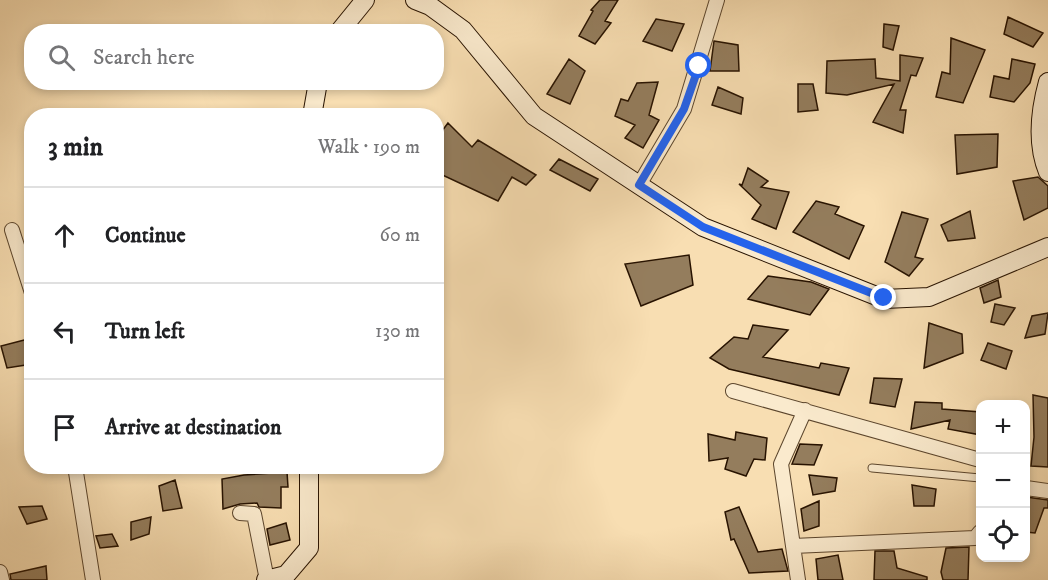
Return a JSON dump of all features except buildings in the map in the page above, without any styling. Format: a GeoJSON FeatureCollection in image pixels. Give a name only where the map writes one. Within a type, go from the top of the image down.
{"type":"FeatureCollection","features":[{"type":"Feature","properties":{"kind":"street"},"geometry":{"type":"LineString","coordinates":[[346,24],[365,0]]}},
{"type":"Feature","properties":{"kind":"street"},"geometry":{"type":"LineString","coordinates":[[415,0],[430,6],[463,30],[534,116],[703,227],[884,298],[929,297],[1048,247]]}},
{"type":"Feature","properties":{"kind":"street"},"geometry":{"type":"LineString","coordinates":[[639,185],[684,109],[717,0]]}},
{"type":"Feature","properties":{"kind":"street"},"geometry":{"type":"LineString","coordinates":[[1048,82],[1040,131],[1042,157],[1048,172]]}},
{"type":"Feature","properties":{"kind":"street"},"geometry":{"type":"LineString","coordinates":[[313,108],[317,90]]}},
{"type":"Feature","properties":{"kind":"street"},"geometry":{"type":"LineString","coordinates":[[12,230],[24,268]]}},
{"type":"Feature","properties":{"kind":"street"},"geometry":{"type":"LineString","coordinates":[[733,391],[976,459]]}},
{"type":"Feature","properties":{"kind":"street"},"geometry":{"type":"LineString","coordinates":[[798,580],[781,464],[805,410]]}},
{"type":"Feature","properties":{"kind":"street"},"geometry":{"type":"LineString","coordinates":[[76,474],[93,580]]}},
{"type":"Feature","properties":{"kind":"street"},"geometry":{"type":"LineString","coordinates":[[240,513],[254,514],[267,580],[286,575],[309,548],[309,474]]}},
{"type":"Feature","properties":{"kind":"street"},"geometry":{"type":"LineString","coordinates":[[1030,488],[1048,490]]}},
{"type":"Feature","properties":{"kind":"street"},"geometry":{"type":"LineString","coordinates":[[793,546],[976,537]]}},
{"type":"Feature","properties":{"kind":"street"},"geometry":{"type":"LineString","coordinates":[[0,572],[2,580]]}},
{"type":"Feature","properties":{"kind":"lane"},"geometry":{"type":"LineString","coordinates":[[872,468],[976,478]]}},
{"type":"Feature","properties":{"kind":"route"},"geometry":{"type":"LineString","coordinates":[[699,66],[684,109],[639,185],[703,227],[884,298]]}}]}
